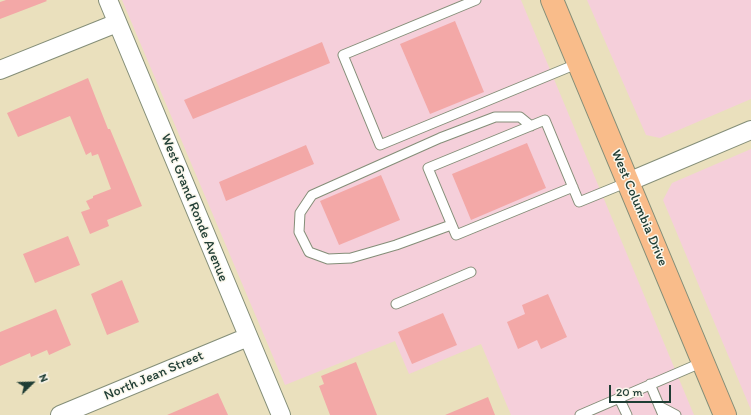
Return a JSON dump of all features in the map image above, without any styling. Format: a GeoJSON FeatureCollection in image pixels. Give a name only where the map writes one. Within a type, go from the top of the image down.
{"type":"FeatureCollection","features":[{"type":"Feature","properties":{"kind":"main road","name":"West Columbia Drive"},"geometry":{"type":"LineString","coordinates":[[552,0],[725,415]]}},
{"type":"Feature","properties":{"kind":"street","name":"West Grand Ronde Avenue"},"geometry":{"type":"LineString","coordinates":[[108,0],[281,415]]}},
{"type":"Feature","properties":{"kind":"street"},"geometry":{"type":"LineString","coordinates":[[0,70],[118,23]]}},
{"type":"Feature","properties":{"kind":"street"},"geometry":{"type":"LineString","coordinates":[[628,182],[751,130]]}},
{"type":"Feature","properties":{"kind":"street","name":"North Jean Street"},"geometry":{"type":"LineString","coordinates":[[60,415],[248,337]]}},
{"type":"Feature","properties":{"kind":"lane"},"geometry":{"type":"LineString","coordinates":[[476,0],[343,55],[380,145],[578,63]]}},
{"type":"Feature","properties":{"kind":"lane"},"geometry":{"type":"LineString","coordinates":[[451,225],[396,245],[350,258],[328,259],[310,252],[299,232],[300,213],[312,195],[440,138],[495,117],[520,117],[532,126]]}},
{"type":"Feature","properties":{"kind":"lane"},"geometry":{"type":"LineString","coordinates":[[573,187],[456,236],[428,168],[545,120],[580,202],[628,182]]}},
{"type":"Feature","properties":{"kind":"lane"},"geometry":{"type":"LineString","coordinates":[[396,304],[471,272]]}},
{"type":"Feature","properties":{"kind":"lane"},"geometry":{"type":"LineString","coordinates":[[580,415],[703,362]]}},
{"type":"Feature","properties":{"kind":"lane"},"geometry":{"type":"LineString","coordinates":[[650,384],[663,415]]}},
{"type":"Feature","properties":{"kind":"lane"},"geometry":{"type":"LineString","coordinates":[[619,398],[627,415]]}},
{"type":"Feature","properties":{"kind":"lane"},"geometry":{"type":"LineString","coordinates":[[659,406],[676,415]]}},
{"type":"Feature","properties":{"kind":"shaded area"},"geometry":{"type":"Polygon","coordinates":[[[122,0],[521,0],[694,415],[511,415],[481,344],[409,374],[395,341],[285,385],[122,0]]]}},
{"type":"Feature","properties":{"kind":"shaded area"},"geometry":{"type":"Polygon","coordinates":[[[587,0],[751,0],[751,99],[660,138],[646,135],[587,0]]]}},
{"type":"Feature","properties":{"kind":"shaded area"},"geometry":{"type":"Polygon","coordinates":[[[751,149],[751,410],[663,200],[672,183],[751,149]]]}},
{"type":"Feature","properties":{"kind":"building"},"geometry":{"type":"Polygon","coordinates":[[[6,0],[47,1],[0,19],[0,2],[6,0]]]}},
{"type":"Feature","properties":{"kind":"building"},"geometry":{"type":"Polygon","coordinates":[[[455,21],[484,92],[430,114],[400,44],[455,21]]]}},
{"type":"Feature","properties":{"kind":"building"},"geometry":{"type":"Polygon","coordinates":[[[322,42],[330,63],[193,119],[184,100],[322,42]]]}},
{"type":"Feature","properties":{"kind":"building"},"geometry":{"type":"Polygon","coordinates":[[[88,78],[108,129],[110,129],[142,206],[107,220],[109,226],[90,234],[81,212],[90,209],[86,201],[93,198],[93,196],[111,189],[98,154],[92,156],[91,152],[86,155],[70,116],[18,137],[7,113],[88,78]]]}},
{"type":"Feature","properties":{"kind":"building"},"geometry":{"type":"Polygon","coordinates":[[[527,143],[546,188],[471,220],[452,174],[527,143]]]}},
{"type":"Feature","properties":{"kind":"building"},"geometry":{"type":"Polygon","coordinates":[[[306,145],[314,164],[226,201],[219,182],[306,145]]]}},
{"type":"Feature","properties":{"kind":"building"},"geometry":{"type":"Polygon","coordinates":[[[381,175],[400,220],[339,245],[320,201],[381,175]]]}},
{"type":"Feature","properties":{"kind":"building"},"geometry":{"type":"Polygon","coordinates":[[[68,236],[80,265],[35,283],[23,254],[68,236]]]}},
{"type":"Feature","properties":{"kind":"building"},"geometry":{"type":"Polygon","coordinates":[[[122,280],[139,322],[107,335],[91,294],[122,280]]]}},
{"type":"Feature","properties":{"kind":"building"},"geometry":{"type":"Polygon","coordinates":[[[548,294],[567,337],[541,349],[537,340],[518,349],[507,322],[525,314],[522,305],[548,294]]]}},
{"type":"Feature","properties":{"kind":"building"},"geometry":{"type":"Polygon","coordinates":[[[56,309],[71,345],[49,355],[47,350],[31,357],[30,353],[0,366],[0,332],[56,309]]]}},
{"type":"Feature","properties":{"kind":"building"},"geometry":{"type":"Polygon","coordinates":[[[443,313],[457,345],[412,364],[398,332],[443,313]]]}},
{"type":"Feature","properties":{"kind":"building"},"geometry":{"type":"Polygon","coordinates":[[[356,362],[377,415],[330,415],[319,386],[324,384],[321,376],[356,362]]]}},
{"type":"Feature","properties":{"kind":"building"},"geometry":{"type":"Polygon","coordinates":[[[218,393],[228,415],[167,415],[218,393]]]}},
{"type":"Feature","properties":{"kind":"building"},"geometry":{"type":"Polygon","coordinates":[[[488,397],[495,415],[445,415],[488,397]]]}}]}
